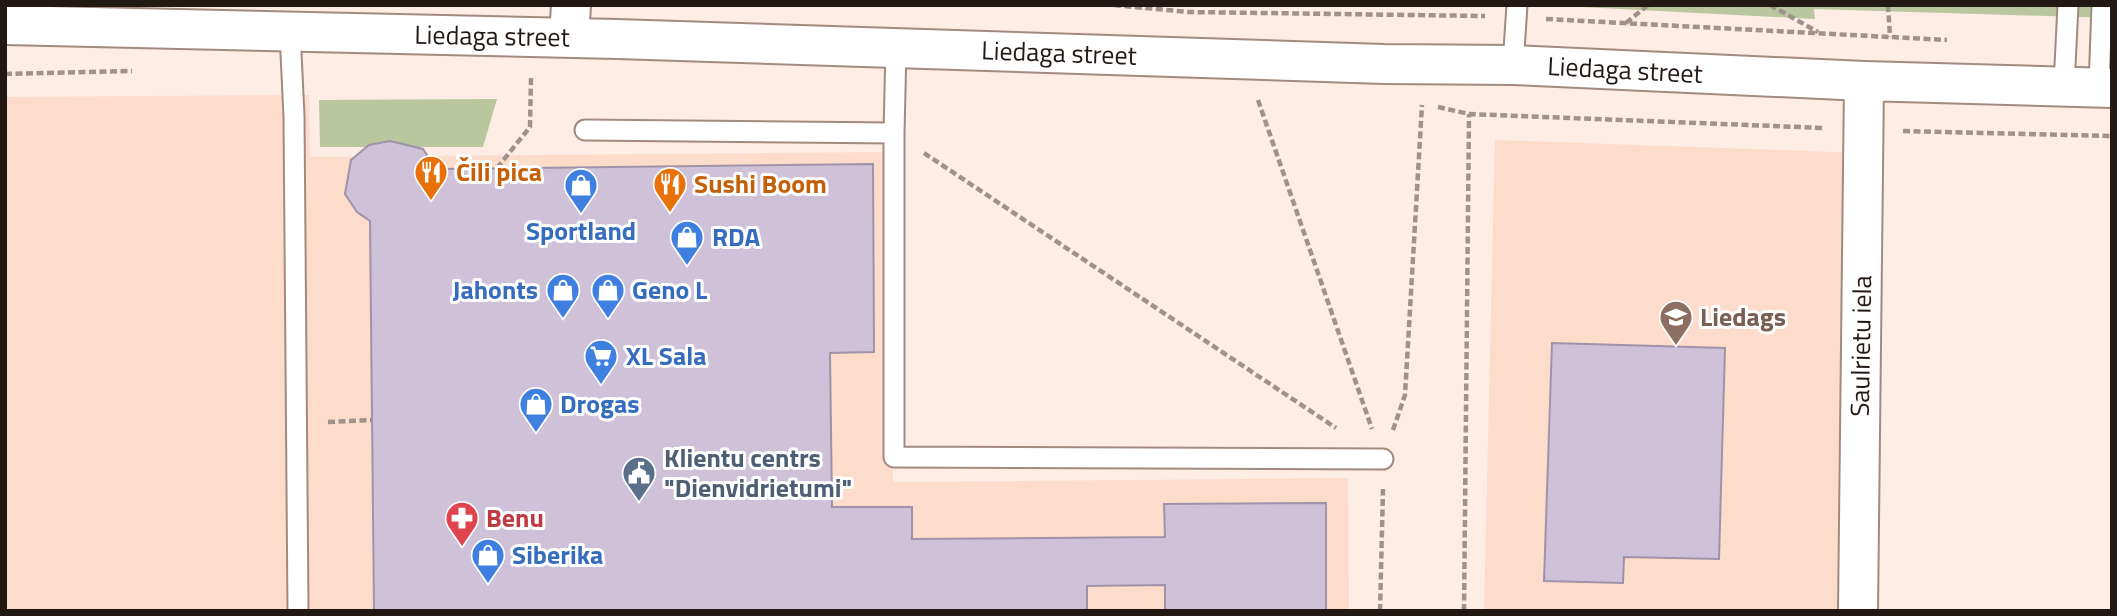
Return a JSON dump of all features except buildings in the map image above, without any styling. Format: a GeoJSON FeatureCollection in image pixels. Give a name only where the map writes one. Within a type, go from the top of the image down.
{"type":"FeatureCollection","features":[{"type":"Feature","properties":{"kind":"street","name":"Liedaga street"},"geometry":{"type":"LineString","coordinates":[[5,25],[290,32],[570,22],[896,48],[1384,64],[1513,65],[1864,81],[2092,87]]}},
{"type":"Feature","properties":{"kind":"street","name":"Saulrietu iela"},"geometry":{"type":"LineString","coordinates":[[1858,611],[1864,81]]}},
{"type":"Feature","properties":{"kind":"lane"},"geometry":{"type":"LineString","coordinates":[[2068,5],[2092,87]]}},
{"type":"Feature","properties":{"kind":"lane"},"geometry":{"type":"LineString","coordinates":[[2092,87],[2102,5]]}},
{"type":"Feature","properties":{"kind":"lane"},"geometry":{"type":"LineString","coordinates":[[1513,65],[1516,11]]}},
{"type":"Feature","properties":{"kind":"lane"},"geometry":{"type":"LineString","coordinates":[[290,32],[298,611]]}},
{"type":"Feature","properties":{"kind":"lane"},"geometry":{"type":"LineString","coordinates":[[896,48],[894,457],[1383,459]]}},
{"type":"Feature","properties":{"kind":"lane"},"geometry":{"type":"LineString","coordinates":[[585,130],[894,133]]}},
{"type":"Feature","properties":{"kind":"path"},"geometry":{"type":"LineString","coordinates":[[1114,5],[1188,12],[1384,14],[1516,11],[1626,23],[1957,40]]}},
{"type":"Feature","properties":{"kind":"path"},"geometry":{"type":"LineString","coordinates":[[1188,5],[1188,12]]}},
{"type":"Feature","properties":{"kind":"path"},"geometry":{"type":"LineString","coordinates":[[1626,23],[1648,5]]}},
{"type":"Feature","properties":{"kind":"path"},"geometry":{"type":"LineString","coordinates":[[1770,5],[1820,33]]}},
{"type":"Feature","properties":{"kind":"path"},"geometry":{"type":"LineString","coordinates":[[1888,5],[1889,37]]}},
{"type":"Feature","properties":{"kind":"path"},"geometry":{"type":"LineString","coordinates":[[497,168],[530,127],[531,73]]}},
{"type":"Feature","properties":{"kind":"path"},"geometry":{"type":"LineString","coordinates":[[1256,96],[1383,459]]}},
{"type":"Feature","properties":{"kind":"path"},"geometry":{"type":"LineString","coordinates":[[1380,611],[1383,459],[1405,395],[1422,103]]}},
{"type":"Feature","properties":{"kind":"path"},"geometry":{"type":"LineString","coordinates":[[1464,611],[1469,114],[2112,136]]}},
{"type":"Feature","properties":{"kind":"path"},"geometry":{"type":"LineString","coordinates":[[894,133],[1383,459]]}},
{"type":"Feature","properties":{"kind":"path"},"geometry":{"type":"LineString","coordinates":[[296,423],[372,420]]}},
{"type":"Feature","properties":{"kind":"shaded area"},"geometry":{"type":"Polygon","coordinates":[[[309,95],[310,157],[890,152],[893,482],[1348,478],[1349,611],[5,611],[5,97],[309,95]]]}},
{"type":"Feature","properties":{"kind":"shaded area","name":"Liedags"},"geometry":{"type":"Polygon","coordinates":[[[1495,140],[1863,153],[1858,611],[1484,611],[1495,140]]]}},
{"type":"Feature","properties":{"kind":"green space"},"geometry":{"type":"Polygon","coordinates":[[[1543,5],[2112,5],[2112,18],[1814,9],[1815,19],[1543,5]]]}},
{"type":"Feature","properties":{"kind":"green space"},"geometry":{"type":"Polygon","coordinates":[[[497,99],[483,147],[320,147],[319,100],[497,99]]]}},
{"type":"Feature","properties":{"kind":"place","name":"Čili pica"},"geometry":{"type":"Point","coordinates":[431,202]}},
{"type":"Feature","properties":{"kind":"place","name":"Sushi Boom"},"geometry":{"type":"Point","coordinates":[670,214]}},
{"type":"Feature","properties":{"kind":"place","name":"Sportland"},"geometry":{"type":"Point","coordinates":[581,215]}},
{"type":"Feature","properties":{"kind":"place","name":"RDA"},"geometry":{"type":"Point","coordinates":[687,267]}},
{"type":"Feature","properties":{"kind":"place","name":"Jahonts"},"geometry":{"type":"Point","coordinates":[563,320]}},
{"type":"Feature","properties":{"kind":"place","name":"Geno L"},"geometry":{"type":"Point","coordinates":[608,320]}},
{"type":"Feature","properties":{"kind":"place","name":"Liedags"},"geometry":{"type":"Point","coordinates":[1676,347]}},
{"type":"Feature","properties":{"kind":"place","name":"XL Sala"},"geometry":{"type":"Point","coordinates":[601,386]}},
{"type":"Feature","properties":{"kind":"place","name":"Drogas"},"geometry":{"type":"Point","coordinates":[536,434]}},
{"type":"Feature","properties":{"kind":"place","name":"Klientu centrs \"Dienvidrietumi\""},"geometry":{"type":"Point","coordinates":[639,503]}},
{"type":"Feature","properties":{"kind":"place","name":"Benu"},"geometry":{"type":"Point","coordinates":[462,548]}},
{"type":"Feature","properties":{"kind":"place","name":"Siberika"},"geometry":{"type":"Point","coordinates":[488,585]}}]}
